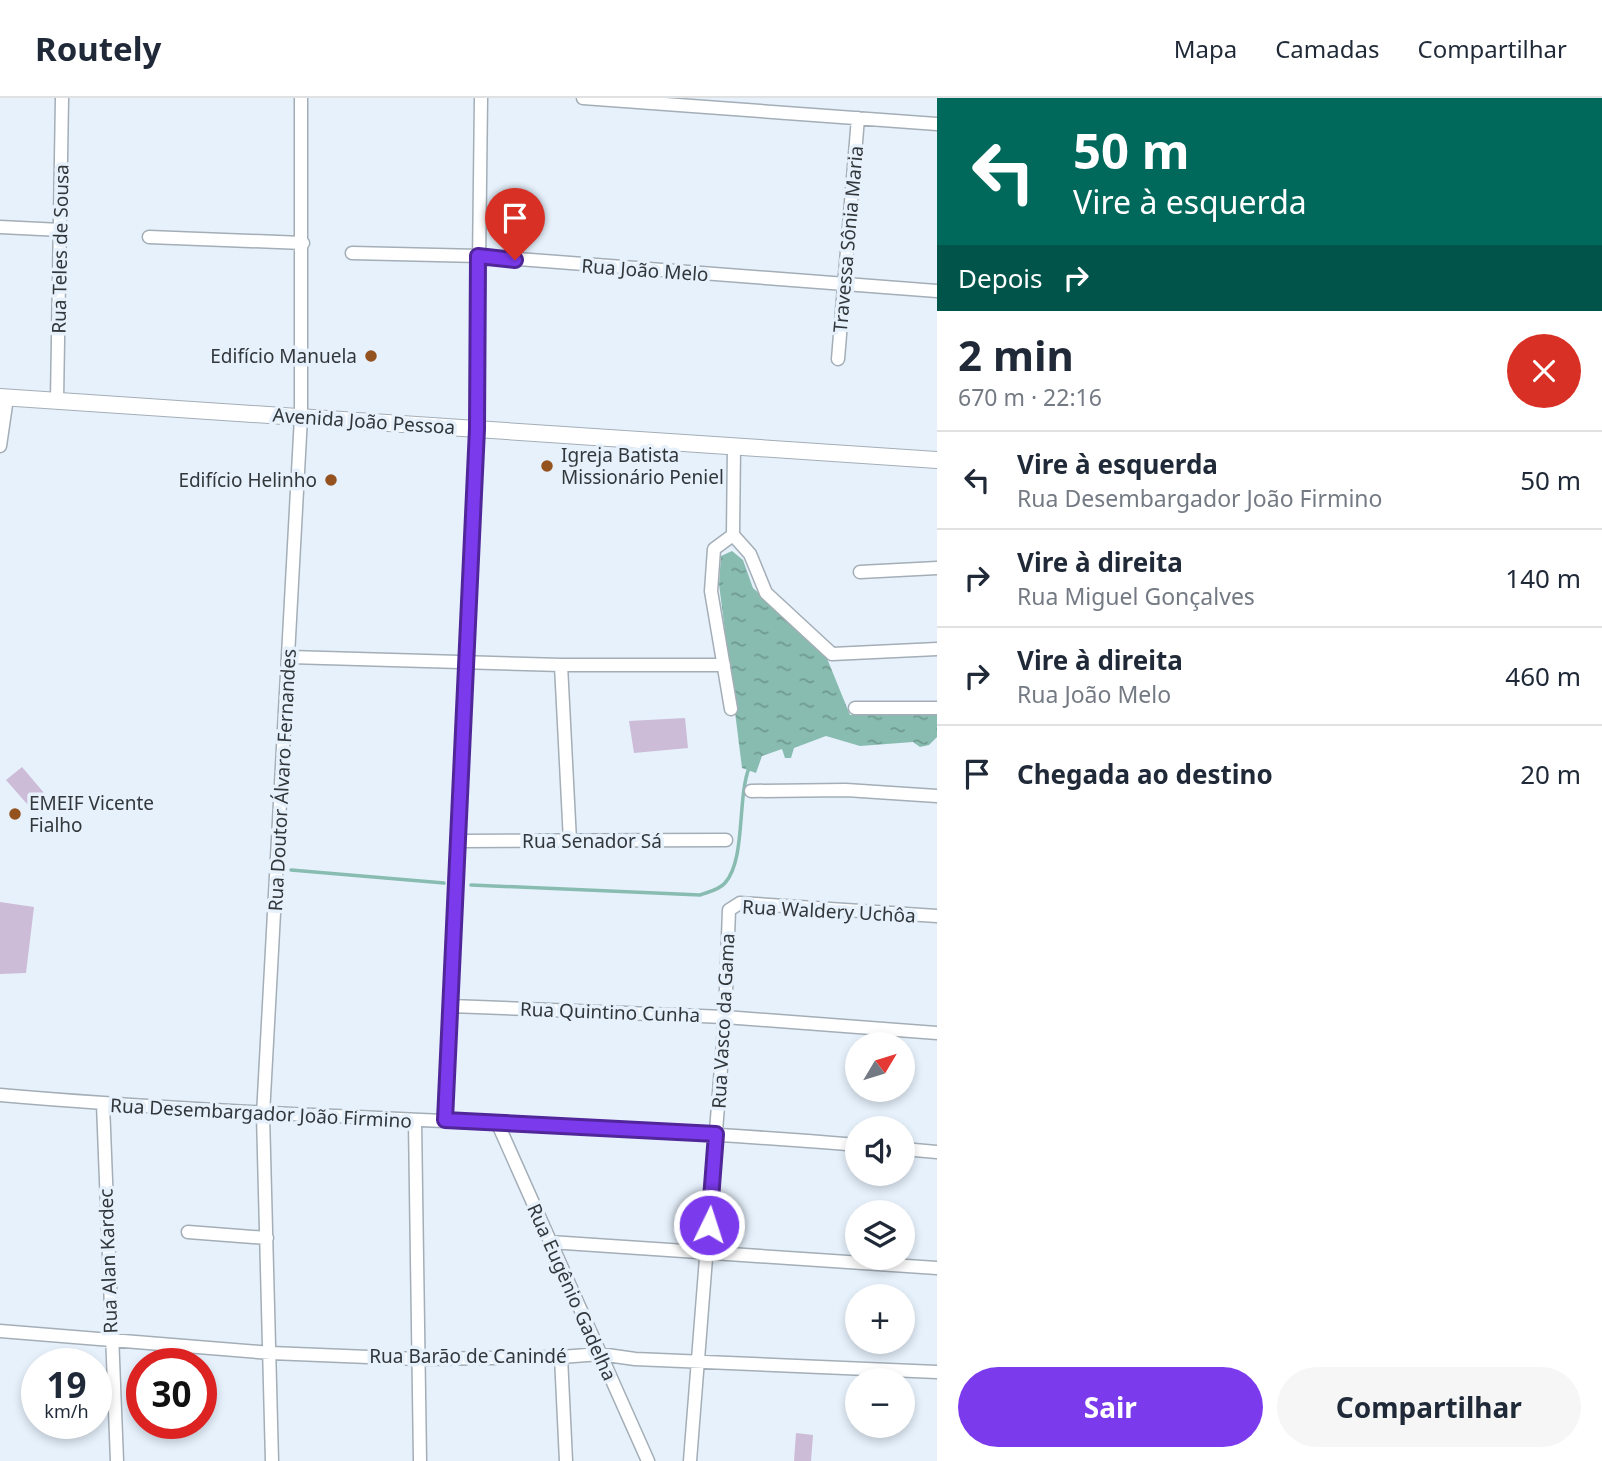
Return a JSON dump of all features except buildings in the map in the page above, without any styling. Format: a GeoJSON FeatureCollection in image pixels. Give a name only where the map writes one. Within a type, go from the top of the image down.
{"type":"FeatureCollection","features":[{"type":"Feature","properties":{"kind":"main road","name":"Avenida João Pessoa"},"geometry":{"type":"LineString","coordinates":[[4,398],[937,460]]}},
{"type":"Feature","properties":{"kind":"street","name":"Rua Teles de Sousa"},"geometry":{"type":"LineString","coordinates":[[57,400],[62,98]]}},
{"type":"Feature","properties":{"kind":"street","name":"Rua Doutor Álvaro Fernandes"},"geometry":{"type":"LineString","coordinates":[[272,1461],[263,1115],[301,417],[301,98]]}},
{"type":"Feature","properties":{"kind":"street"},"geometry":{"type":"LineString","coordinates":[[445,1120],[477,429],[481,98]]}},
{"type":"Feature","properties":{"kind":"street"},"geometry":{"type":"LineString","coordinates":[[583,98],[744,104],[858,118],[937,124]]}},
{"type":"Feature","properties":{"kind":"street","name":"Travessa Sônia Maria"},"geometry":{"type":"LineString","coordinates":[[838,359],[858,118]]}},
{"type":"Feature","properties":{"kind":"street"},"geometry":{"type":"LineString","coordinates":[[0,227],[61,230]]}},
{"type":"Feature","properties":{"kind":"street"},"geometry":{"type":"LineString","coordinates":[[149,237],[303,243]]}},
{"type":"Feature","properties":{"kind":"street","name":"Rua João Melo"},"geometry":{"type":"LineString","coordinates":[[352,253],[478,256],[937,291]]}},
{"type":"Feature","properties":{"kind":"street"},"geometry":{"type":"LineString","coordinates":[[0,446],[4,398]]}},
{"type":"Feature","properties":{"kind":"street"},"geometry":{"type":"LineString","coordinates":[[734,446],[733,535],[750,554],[766,593],[832,654],[937,649]]}},
{"type":"Feature","properties":{"kind":"street"},"geometry":{"type":"LineString","coordinates":[[731,709],[711,581],[714,550],[733,535]]}},
{"type":"Feature","properties":{"kind":"street"},"geometry":{"type":"LineString","coordinates":[[860,572],[937,568]]}},
{"type":"Feature","properties":{"kind":"street"},"geometry":{"type":"LineString","coordinates":[[290,657],[466,660],[561,665],[724,665]]}},
{"type":"Feature","properties":{"kind":"street"},"geometry":{"type":"LineString","coordinates":[[561,665],[570,841]]}},
{"type":"Feature","properties":{"kind":"street"},"geometry":{"type":"LineString","coordinates":[[855,708],[937,708]]}},
{"type":"Feature","properties":{"kind":"street"},"geometry":{"type":"LineString","coordinates":[[751,792],[846,790],[937,796]]}},
{"type":"Feature","properties":{"kind":"street","name":"Rua Senador Sá"},"geometry":{"type":"LineString","coordinates":[[459,841],[726,840]]}},
{"type":"Feature","properties":{"kind":"street","name":"Rua Waldery Uchôa"},"geometry":{"type":"LineString","coordinates":[[729,917],[729,910],[740,904],[937,916]]}},
{"type":"Feature","properties":{"kind":"street","name":"Rua Vasco da Gama"},"geometry":{"type":"LineString","coordinates":[[690,1461],[725,1017],[729,917]]}},
{"type":"Feature","properties":{"kind":"street","name":"Rua Quintino Cunha"},"geometry":{"type":"LineString","coordinates":[[451,1006],[725,1017],[937,1033]]}},
{"type":"Feature","properties":{"kind":"street","name":"Rua Desembargador João Firmino"},"geometry":{"type":"LineString","coordinates":[[0,1095],[263,1115],[415,1122],[497,1122],[845,1144]]}},
{"type":"Feature","properties":{"kind":"street","name":"Rua Alan Kardec"},"geometry":{"type":"LineString","coordinates":[[103,1104],[110,1340],[117,1461]]}},
{"type":"Feature","properties":{"kind":"street"},"geometry":{"type":"LineString","coordinates":[[415,1122],[420,1461]]}},
{"type":"Feature","properties":{"kind":"street","name":"Rua Eugênio Gadelha"},"geometry":{"type":"LineString","coordinates":[[497,1122],[648,1461]]}},
{"type":"Feature","properties":{"kind":"street"},"geometry":{"type":"LineString","coordinates":[[915,1150],[937,1152]]}},
{"type":"Feature","properties":{"kind":"street"},"geometry":{"type":"LineString","coordinates":[[188,1232],[267,1238]]}},
{"type":"Feature","properties":{"kind":"street"},"geometry":{"type":"LineString","coordinates":[[550,1242],[937,1268]]}},
{"type":"Feature","properties":{"kind":"street","name":"Rua Barão de Canindé"},"geometry":{"type":"LineString","coordinates":[[0,1331],[271,1353],[417,1359],[600,1354],[635,1359],[937,1372]]}},
{"type":"Feature","properties":{"kind":"street"},"geometry":{"type":"LineString","coordinates":[[561,1357],[566,1461]]}},
{"type":"Feature","properties":{"kind":"shaded area"},"geometry":{"type":"Polygon","coordinates":[[[685,718],[688,748],[634,753],[629,721],[685,718]]]}},
{"type":"Feature","properties":{"kind":"shaded area"},"geometry":{"type":"Polygon","coordinates":[[[22,767],[50,800],[35,813],[6,780],[22,767]]]}},
{"type":"Feature","properties":{"kind":"shaded area"},"geometry":{"type":"Polygon","coordinates":[[[0,902],[34,907],[26,973],[0,974],[0,902]]]}},
{"type":"Feature","properties":{"kind":"shaded area"},"geometry":{"type":"Polygon","coordinates":[[[796,1433],[813,1435],[811,1461],[794,1461],[796,1433]]]}},
{"type":"Feature","properties":{"kind":"water"},"geometry":{"type":"Polygon","coordinates":[[[732,551],[743,560],[753,588],[824,651],[850,715],[937,713],[937,737],[929,745],[920,747],[913,742],[860,746],[826,736],[794,748],[791,758],[785,758],[782,749],[762,756],[756,773],[742,768],[719,584],[721,556],[732,551]]]}},
{"type":"Feature","properties":{"kind":"waterway"},"geometry":{"type":"LineString","coordinates":[[471,885],[700,895],[713,890],[725,883],[736,859],[745,781],[749,768]]}},
{"type":"Feature","properties":{"kind":"waterway"},"geometry":{"type":"LineString","coordinates":[[291,870],[444,883]]}},
{"type":"Feature","properties":{"kind":"place","name":"Edifício Manuela"},"geometry":{"type":"Point","coordinates":[371,356]}},
{"type":"Feature","properties":{"kind":"place","name":"Igreja Batista Missionário Peniel"},"geometry":{"type":"Point","coordinates":[547,466]}},
{"type":"Feature","properties":{"kind":"place","name":"Edifício Helinho"},"geometry":{"type":"Point","coordinates":[331,480]}},
{"type":"Feature","properties":{"kind":"place","name":"EMEIF Vicente Fialho"},"geometry":{"type":"Point","coordinates":[15,814]}},
{"type":"Feature","properties":{"kind":"route"},"geometry":{"type":"LineString","coordinates":[[515,260],[478,256],[477,429],[445,1120],[716,1134],[709,1225]]}}]}
